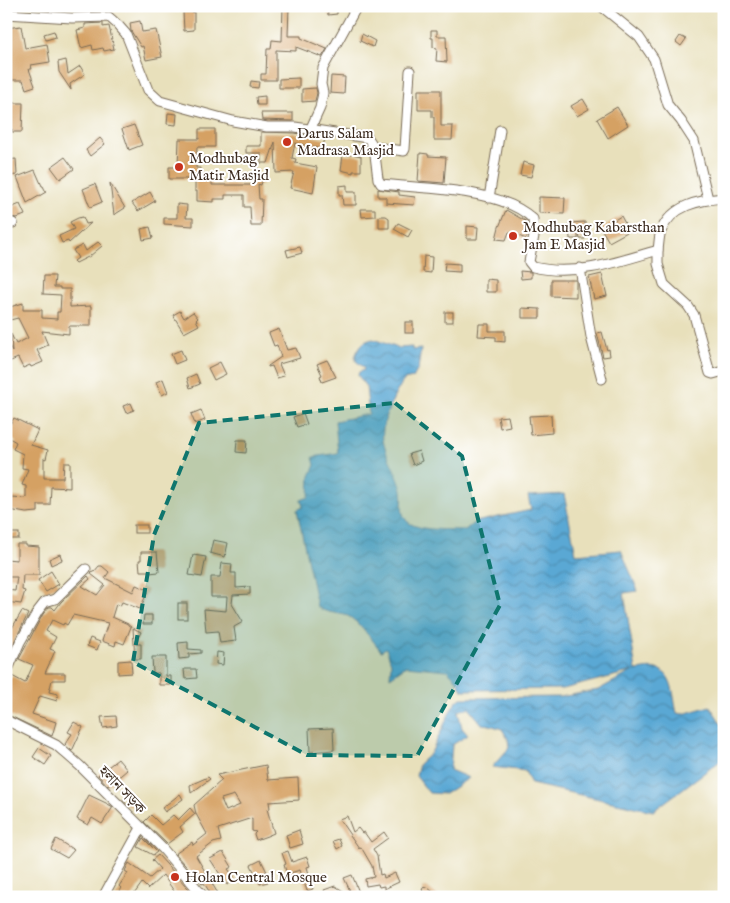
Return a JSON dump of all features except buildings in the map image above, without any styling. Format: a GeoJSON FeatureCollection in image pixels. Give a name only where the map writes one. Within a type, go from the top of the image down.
{"type":"FeatureCollection","features":[{"type":"Feature","properties":{"kind":"street"},"geometry":{"type":"LineString","coordinates":[[60,6],[60,17]]}},
{"type":"Feature","properties":{"kind":"street"},"geometry":{"type":"LineString","coordinates":[[310,130],[322,100],[323,68],[357,6]]}},
{"type":"Feature","properties":{"kind":"street"},"geometry":{"type":"LineString","coordinates":[[601,6],[639,38],[654,59],[668,105],[688,130],[694,141],[708,199]]}},
{"type":"Feature","properties":{"kind":"street"},"geometry":{"type":"LineString","coordinates":[[6,14],[109,17],[126,34],[148,90],[160,101],[233,121],[267,127],[294,127],[368,138],[374,147],[378,180],[381,184],[453,191],[489,198],[517,207],[533,219],[534,236],[529,262],[533,267],[559,270],[606,266],[658,250]]}},
{"type":"Feature","properties":{"kind":"street"},"geometry":{"type":"LineString","coordinates":[[374,147],[404,151],[405,149],[410,71]]}},
{"type":"Feature","properties":{"kind":"street"},"geometry":{"type":"LineString","coordinates":[[489,198],[500,130]]}},
{"type":"Feature","properties":{"kind":"street"},"geometry":{"type":"LineString","coordinates":[[724,198],[690,203],[677,210],[661,231],[658,250],[658,264],[664,284],[688,306],[694,315],[710,373],[724,372]]}},
{"type":"Feature","properties":{"kind":"street"},"geometry":{"type":"LineString","coordinates":[[580,268],[591,337],[602,379]]}},
{"type":"Feature","properties":{"kind":"street"},"geometry":{"type":"LineString","coordinates":[[6,674],[20,642],[38,611],[45,602],[55,599],[86,569]]}},
{"type":"Feature","properties":{"kind":"street","name":"হলান সড়ক"},"geometry":{"type":"LineString","coordinates":[[7,724],[56,745],[86,772],[163,849],[204,897]]}},
{"type":"Feature","properties":{"kind":"street"},"geometry":{"type":"LineString","coordinates":[[103,897],[140,828]]}},
{"type":"Feature","properties":{"kind":"highlighted area"},"geometry":{"type":"Polygon","coordinates":[[[395,403],[462,456],[500,605],[417,756],[307,755],[133,662],[154,535],[199,423],[395,403]]]}},
{"type":"Feature","properties":{"kind":"water"},"geometry":{"type":"Polygon","coordinates":[[[373,339],[398,348],[412,347],[412,350],[421,349],[418,369],[413,378],[404,380],[397,392],[389,408],[383,433],[384,446],[402,490],[402,509],[406,520],[411,524],[425,528],[465,530],[475,522],[531,510],[528,496],[564,494],[576,554],[621,550],[638,591],[624,593],[636,670],[654,668],[662,671],[670,680],[677,713],[683,714],[710,706],[724,728],[724,758],[653,811],[531,784],[525,771],[492,767],[509,748],[508,739],[502,729],[482,724],[469,708],[458,711],[462,728],[468,735],[452,745],[450,770],[469,778],[445,794],[429,793],[416,776],[419,764],[431,753],[451,710],[461,698],[560,697],[598,690],[633,671],[563,689],[462,690],[457,680],[447,670],[406,666],[390,677],[391,663],[386,648],[381,651],[352,618],[327,612],[317,606],[297,510],[303,507],[301,500],[309,497],[310,476],[315,465],[313,457],[338,453],[335,421],[369,414],[366,387],[358,375],[359,372],[364,370],[355,357],[361,345],[373,339]]]}},
{"type":"Feature","properties":{"kind":"place","name":"Darus Salam Madrasa Masjid"},"geometry":{"type":"Point","coordinates":[287,142]}},
{"type":"Feature","properties":{"kind":"place","name":"Modhubag Matir Masjid"},"geometry":{"type":"Point","coordinates":[179,167]}},
{"type":"Feature","properties":{"kind":"place","name":"Modhubag Kabarsthan Jam E Masjid"},"geometry":{"type":"Point","coordinates":[513,236]}},
{"type":"Feature","properties":{"kind":"place","name":"Holan Central Mosque"},"geometry":{"type":"Point","coordinates":[175,877]}}]}
